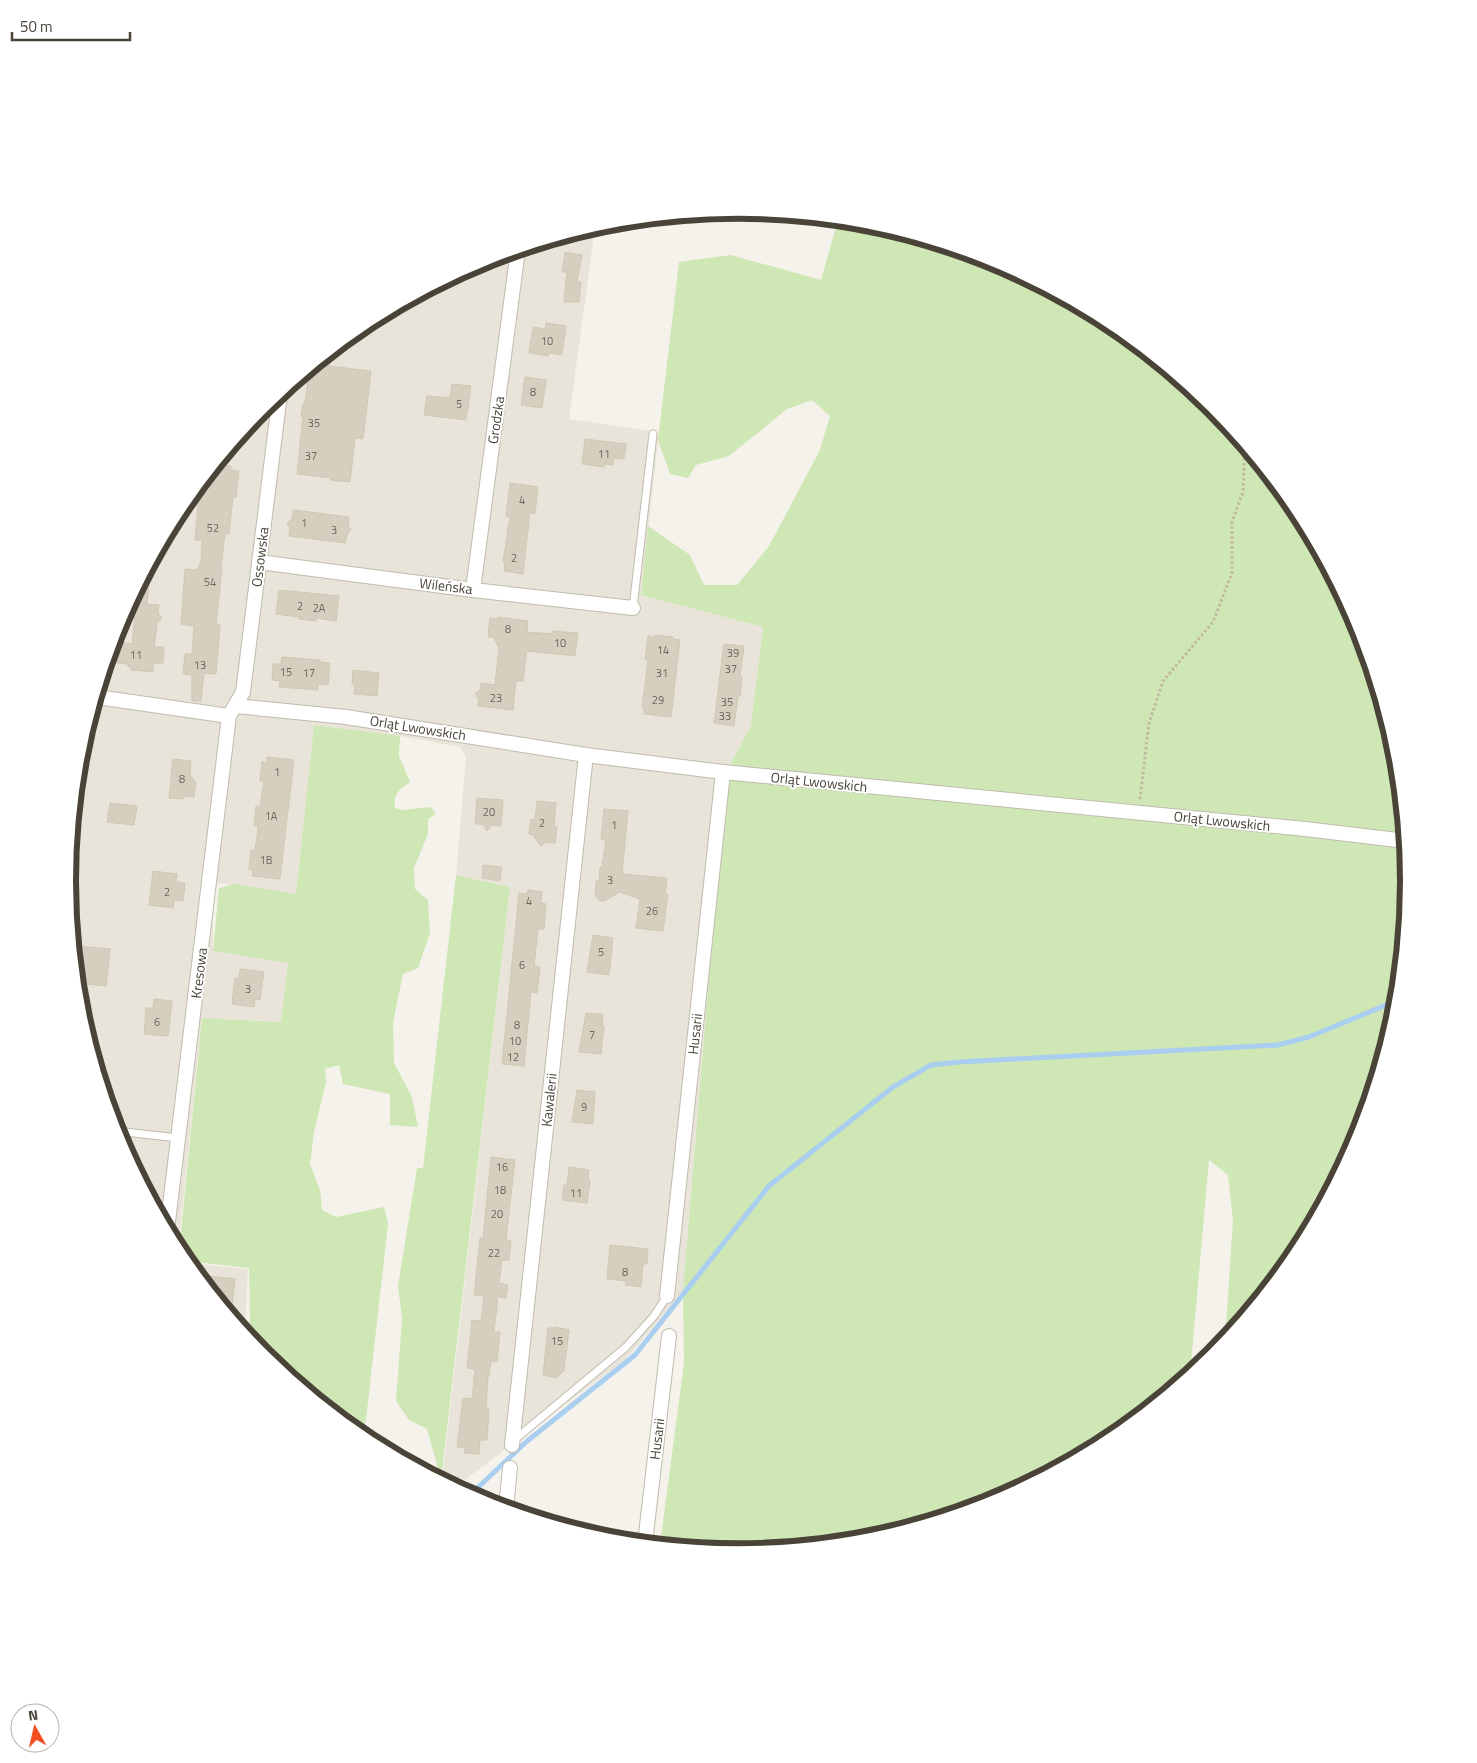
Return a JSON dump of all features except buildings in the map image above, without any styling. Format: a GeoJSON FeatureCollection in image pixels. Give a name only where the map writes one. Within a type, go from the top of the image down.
{"type":"FeatureCollection","features":[{"type":"Feature","properties":{"kind":"street","name":"Grodzka"},"geometry":{"type":"LineString","coordinates":[[473,590],[517,258]]}},
{"type":"Feature","properties":{"kind":"street","name":"Ossowska"},"geometry":{"type":"LineString","coordinates":[[232,711],[243,692],[279,405]]}},
{"type":"Feature","properties":{"kind":"street","name":"Wileńska"},"geometry":{"type":"LineString","coordinates":[[259,562],[473,590],[633,608]]}},
{"type":"Feature","properties":{"kind":"street","name":"Orląt Lwowskich"},"geometry":{"type":"LineString","coordinates":[[103,697],[232,711],[346,717],[586,755],[723,772],[1399,840]]}},
{"type":"Feature","properties":{"kind":"street","name":"Kresowa"},"geometry":{"type":"LineString","coordinates":[[169,1219],[232,711]]}},
{"type":"Feature","properties":{"kind":"street","name":"Kawalerii"},"geometry":{"type":"LineString","coordinates":[[512,1443],[586,755]]}},
{"type":"Feature","properties":{"kind":"street","name":"Husarii"},"geometry":{"type":"LineString","coordinates":[[667,1296],[723,772]]}},
{"type":"Feature","properties":{"kind":"street","name":"Husarii"},"geometry":{"type":"LineString","coordinates":[[646,1537],[669,1336]]}},
{"type":"Feature","properties":{"kind":"street"},"geometry":{"type":"LineString","coordinates":[[507,1501],[510,1468]]}},
{"type":"Feature","properties":{"kind":"lane"},"geometry":{"type":"LineString","coordinates":[[633,608],[653,434]]}},
{"type":"Feature","properties":{"kind":"lane"},"geometry":{"type":"LineString","coordinates":[[126,1132],[178,1138]]}},
{"type":"Feature","properties":{"kind":"lane"},"geometry":{"type":"LineString","coordinates":[[512,1443],[626,1347],[654,1316],[667,1296]]}},
{"type":"Feature","properties":{"kind":"path"},"geometry":{"type":"LineString","coordinates":[[1140,813],[1149,723],[1163,681],[1213,622],[1232,573],[1232,522],[1243,492],[1245,455]]}},
{"type":"Feature","properties":{"kind":"shaded area"},"geometry":{"type":"Polygon","coordinates":[[[594,236],[569,419],[659,432],[641,595],[763,627],[751,726],[726,772],[683,1291],[626,1359],[461,1482],[443,1473],[510,887],[456,875],[466,757],[460,747],[400,736],[314,725],[296,894],[213,882],[213,951],[288,963],[282,1022],[202,1018],[179,1236],[165,1213],[145,1174],[111,1094],[89,1011],[78,925],[76,882],[78,838],[89,752],[111,669],[145,589],[165,550],[213,478],[270,413],[335,356],[407,308],[446,288],[526,254],[594,236]]]}},
{"type":"Feature","properties":{"kind":"shaded area"},"geometry":{"type":"Polygon","coordinates":[[[198,1264],[248,1269],[245,1323],[213,1285],[198,1264]]]}},
{"type":"Feature","properties":{"kind":"green space"},"geometry":{"type":"Polygon","coordinates":[[[836,227],[910,242],[951,254],[992,270],[1070,308],[1142,356],[1207,413],[1264,478],[1312,550],[1332,589],[1366,669],[1378,710],[1388,752],[1399,838],[1401,882],[1395,968],[1388,1011],[1366,1094],[1332,1174],[1312,1213],[1289,1249],[1264,1285],[1226,1329],[1233,1220],[1228,1175],[1209,1160],[1191,1365],[1142,1407],[1070,1455],[1031,1475],[951,1509],[910,1521],[868,1531],[782,1542],[738,1544],[661,1539],[684,1363],[683,1291],[726,772],[751,726],[763,627],[641,595],[648,526],[690,555],[704,585],[737,585],[769,546],[820,450],[830,416],[812,400],[787,409],[729,456],[696,465],[688,478],[670,474],[658,440],[679,262],[731,255],[821,280],[836,227]]]}},
{"type":"Feature","properties":{"kind":"green space"},"geometry":{"type":"Polygon","coordinates":[[[314,725],[400,736],[399,756],[410,782],[396,796],[395,808],[403,810],[431,807],[436,814],[428,819],[428,834],[414,868],[415,889],[428,900],[430,933],[418,968],[403,974],[393,1022],[394,1063],[412,1097],[418,1127],[390,1125],[390,1094],[343,1084],[339,1065],[325,1069],[326,1082],[314,1132],[310,1164],[320,1190],[322,1210],[336,1217],[384,1207],[388,1224],[364,1427],[335,1407],[302,1379],[270,1350],[249,1327],[249,1268],[197,1262],[180,1237],[202,1018],[281,1022],[288,963],[213,951],[219,888],[234,884],[296,894],[314,725]]]}},
{"type":"Feature","properties":{"kind":"green space"},"geometry":{"type":"Polygon","coordinates":[[[456,875],[510,887],[442,1473],[439,1471],[427,1429],[409,1420],[396,1401],[402,1319],[398,1286],[417,1168],[423,1168],[456,875]]]}},
{"type":"Feature","properties":{"kind":"waterway"},"geometry":{"type":"LineString","coordinates":[[476,1489],[526,1442],[635,1355],[769,1186],[893,1087],[931,1065],[1278,1045],[1309,1037],[1389,1004]]}}]}
